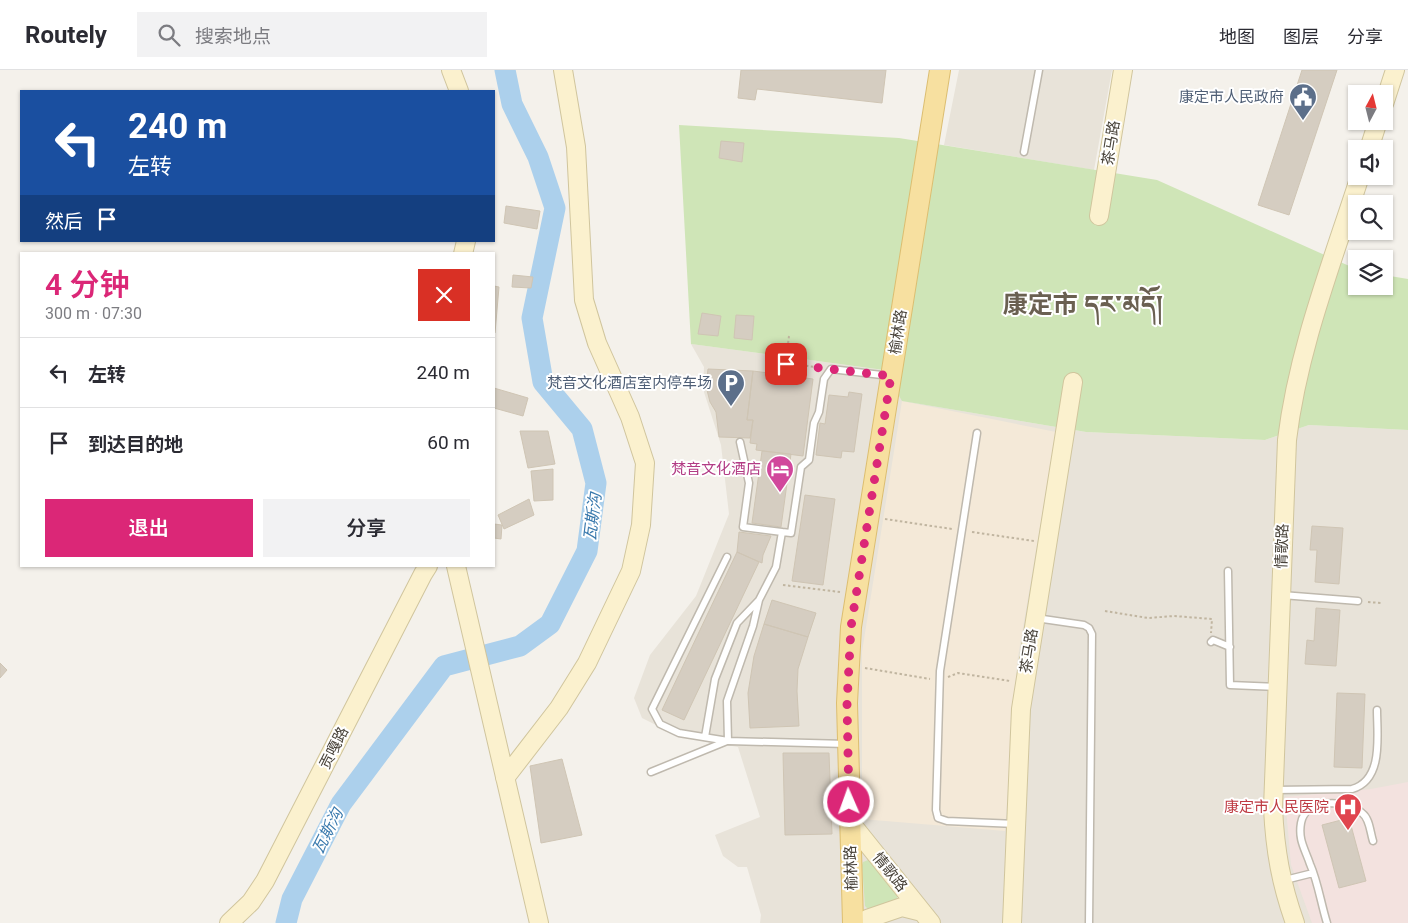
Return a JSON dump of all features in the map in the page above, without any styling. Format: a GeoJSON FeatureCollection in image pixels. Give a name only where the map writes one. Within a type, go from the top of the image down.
{"type":"FeatureCollection","features":[{"type":"Feature","properties":{"kind":"main road","name":"榆林路"},"geometry":{"type":"LineString","coordinates":[[853,923],[847,744],[848,665],[856,594],[940,70]]}},
{"type":"Feature","properties":{"kind":"street"},"geometry":{"type":"LineString","coordinates":[[451,70],[459,90]]}},
{"type":"Feature","properties":{"kind":"street"},"geometry":{"type":"LineString","coordinates":[[505,778],[559,708],[587,663],[631,571],[641,525],[645,463],[630,417],[597,344],[584,300],[576,147],[563,70]]}},
{"type":"Feature","properties":{"kind":"street","name":"茶马路"},"geometry":{"type":"LineString","coordinates":[[1099,216],[1123,70]]}},
{"type":"Feature","properties":{"kind":"street"},"geometry":{"type":"LineString","coordinates":[[1390,85],[1395,70]]}},
{"type":"Feature","properties":{"kind":"street","name":"情歌路"},"geometry":{"type":"LineString","coordinates":[[1295,923],[1281,881],[1274,832],[1273,790],[1286,458],[1292,406],[1303,355],[1357,185]]}},
{"type":"Feature","properties":{"kind":"street","name":"茶马路"},"geometry":{"type":"LineString","coordinates":[[1012,923],[1019,726],[1034,618],[1073,382]]}},
{"type":"Feature","properties":{"kind":"street","name":"贡嘎路"},"geometry":{"type":"LineString","coordinates":[[229,923],[251,902],[264,881],[427,567]]}},
{"type":"Feature","properties":{"kind":"street"},"geometry":{"type":"LineString","coordinates":[[456,570],[539,923]]}},
{"type":"Feature","properties":{"kind":"street","name":"情歌路"},"geometry":{"type":"LineString","coordinates":[[850,822],[926,917]]}},
{"type":"Feature","properties":{"kind":"street"},"geometry":{"type":"LineString","coordinates":[[865,923],[867,919],[902,907],[926,917]]}},
{"type":"Feature","properties":{"kind":"lane"},"geometry":{"type":"LineString","coordinates":[[1024,152],[1038,70]]}},
{"type":"Feature","properties":{"kind":"lane"},"geometry":{"type":"LineString","coordinates":[[740,442],[750,483],[743,527],[791,533],[801,467],[809,460],[814,423],[819,412],[824,380],[832,370],[891,376]]}},
{"type":"Feature","properties":{"kind":"lane"},"geometry":{"type":"LineString","coordinates":[[977,433],[940,671],[937,814],[938,818],[947,821],[1016,824]]}},
{"type":"Feature","properties":{"kind":"lane"},"geometry":{"type":"LineString","coordinates":[[705,737],[715,679],[727,647],[737,623],[758,600],[776,567],[782,532]]}},
{"type":"Feature","properties":{"kind":"lane"},"geometry":{"type":"LineString","coordinates":[[727,557],[652,709],[660,724],[679,733],[728,741],[847,744]]}},
{"type":"Feature","properties":{"kind":"lane"},"geometry":{"type":"LineString","coordinates":[[1228,571],[1230,685],[1277,687]]}},
{"type":"Feature","properties":{"kind":"lane"},"geometry":{"type":"LineString","coordinates":[[1280,595],[1358,602]]}},
{"type":"Feature","properties":{"kind":"lane"},"geometry":{"type":"LineString","coordinates":[[728,741],[727,701],[753,626],[758,600]]}},
{"type":"Feature","properties":{"kind":"lane"},"geometry":{"type":"LineString","coordinates":[[1034,618],[1084,625],[1089,628],[1092,634],[1089,923]]}},
{"type":"Feature","properties":{"kind":"lane"},"geometry":{"type":"LineString","coordinates":[[1211,642],[1213,640],[1217,641],[1230,647]]}},
{"type":"Feature","properties":{"kind":"lane"},"geometry":{"type":"LineString","coordinates":[[1273,790],[1358,787],[1364,782],[1375,766],[1377,758],[1377,710]]}},
{"type":"Feature","properties":{"kind":"lane"},"geometry":{"type":"LineString","coordinates":[[651,772],[728,741]]}},
{"type":"Feature","properties":{"kind":"lane"},"geometry":{"type":"LineString","coordinates":[[1327,923],[1310,863],[1302,848],[1300,832],[1305,812],[1316,805],[1346,805],[1362,813],[1367,818],[1373,841]]}},
{"type":"Feature","properties":{"kind":"lane"},"geometry":{"type":"LineString","coordinates":[[1281,881],[1313,873]]}},
{"type":"Feature","properties":{"kind":"path"},"geometry":{"type":"LineString","coordinates":[[784,374],[789,336]]}},
{"type":"Feature","properties":{"kind":"path"},"geometry":{"type":"LineString","coordinates":[[786,364],[832,370]]}},
{"type":"Feature","properties":{"kind":"path"},"geometry":{"type":"LineString","coordinates":[[868,517],[935,527]]}},
{"type":"Feature","properties":{"kind":"path"},"geometry":{"type":"LineString","coordinates":[[988,534],[1046,543]]}},
{"type":"Feature","properties":{"kind":"path"},"geometry":{"type":"LineString","coordinates":[[783,585],[856,594]]}},
{"type":"Feature","properties":{"kind":"path"},"geometry":{"type":"LineString","coordinates":[[1358,602],[1381,603]]}},
{"type":"Feature","properties":{"kind":"path"},"geometry":{"type":"LineString","coordinates":[[1106,611],[1148,618],[1174,616],[1212,619],[1211,642]]}},
{"type":"Feature","properties":{"kind":"path"},"geometry":{"type":"LineString","coordinates":[[848,665],[916,676]]}},
{"type":"Feature","properties":{"kind":"path"},"geometry":{"type":"LineString","coordinates":[[958,673],[1024,684]]}},
{"type":"Feature","properties":{"kind":"shaded area"},"geometry":{"type":"Polygon","coordinates":[[[959,70],[1112,70],[1094,170],[944,145],[959,70]]]}},
{"type":"Feature","properties":{"kind":"shaded area"},"geometry":{"type":"Polygon","coordinates":[[[691,344],[884,370],[903,401],[1086,432],[1265,440],[1309,425],[1408,430],[1408,923],[760,923],[761,915],[747,867],[738,867],[723,856],[715,835],[760,817],[738,747],[680,737],[642,718],[634,698],[650,655],[696,596],[729,514],[721,445],[703,389],[704,367],[691,344]]]}},
{"type":"Feature","properties":{"kind":"shaded area"},"geometry":{"type":"Polygon","coordinates":[[[902,401],[1056,432],[1017,663],[1005,831],[862,819],[862,652],[902,401]]]}},
{"type":"Feature","properties":{"kind":"shaded area","name":"康定市人民医院"},"geometry":{"type":"Polygon","coordinates":[[[1408,782],[1408,923],[1312,923],[1291,865],[1285,797],[1371,789],[1408,782]]]}},
{"type":"Feature","properties":{"kind":"green space"},"geometry":{"type":"Polygon","coordinates":[[[679,125],[899,138],[1157,180],[1348,265],[1348,295],[1393,295],[1393,276],[1408,279],[1408,430],[1309,425],[1265,440],[1086,432],[902,401],[884,370],[691,344],[679,125]]]}},
{"type":"Feature","properties":{"kind":"green space"},"geometry":{"type":"Polygon","coordinates":[[[868,860],[897,893],[897,901],[869,910],[865,906],[862,865],[863,862],[868,860]]]}},
{"type":"Feature","properties":{"kind":"building"},"geometry":{"type":"Polygon","coordinates":[[[741,70],[886,70],[882,103],[757,89],[755,100],[738,98],[741,70]]]}},
{"type":"Feature","properties":{"kind":"building"},"geometry":{"type":"Polygon","coordinates":[[[1302,70],[1337,70],[1289,215],[1258,205],[1302,70]]]}},
{"type":"Feature","properties":{"kind":"building"},"geometry":{"type":"Polygon","coordinates":[[[721,141],[744,143],[742,162],[719,158],[721,141]]]}},
{"type":"Feature","properties":{"kind":"building"},"geometry":{"type":"Polygon","coordinates":[[[506,206],[540,211],[537,229],[504,223],[506,206]]]}},
{"type":"Feature","properties":{"kind":"building"},"geometry":{"type":"Polygon","coordinates":[[[513,275],[533,277],[531,288],[512,287],[513,275]]]}},
{"type":"Feature","properties":{"kind":"building"},"geometry":{"type":"Polygon","coordinates":[[[495,286],[499,287],[495,333],[495,286]]]}},
{"type":"Feature","properties":{"kind":"building"},"geometry":{"type":"Polygon","coordinates":[[[702,313],[721,316],[718,336],[698,334],[702,313]]]}},
{"type":"Feature","properties":{"kind":"building"},"geometry":{"type":"Polygon","coordinates":[[[736,315],[754,316],[752,340],[734,338],[736,315]]]}},
{"type":"Feature","properties":{"kind":"building","name":"梵音文化酒店室内停车场"},"geometry":{"type":"Polygon","coordinates":[[[708,369],[753,371],[747,420],[753,420],[750,438],[719,437],[716,412],[710,402],[706,386],[708,369]]]}},
{"type":"Feature","properties":{"kind":"building"},"geometry":{"type":"Polygon","coordinates":[[[753,371],[813,379],[803,456],[756,450],[757,444],[750,443],[753,420],[747,420],[753,371]]]}},
{"type":"Feature","properties":{"kind":"building"},"geometry":{"type":"Polygon","coordinates":[[[495,388],[528,398],[523,416],[495,408],[495,388]]]}},
{"type":"Feature","properties":{"kind":"building"},"geometry":{"type":"Polygon","coordinates":[[[849,392],[862,394],[854,452],[842,451],[841,458],[816,455],[820,423],[825,424],[829,395],[848,397],[849,392]]]}},
{"type":"Feature","properties":{"kind":"building"},"geometry":{"type":"Polygon","coordinates":[[[520,431],[548,431],[555,464],[528,468],[520,431]]]}},
{"type":"Feature","properties":{"kind":"building"},"geometry":{"type":"Polygon","coordinates":[[[762,451],[791,454],[781,527],[752,523],[762,451]]]}},
{"type":"Feature","properties":{"kind":"building"},"geometry":{"type":"Polygon","coordinates":[[[553,469],[553,500],[534,501],[531,471],[553,469]]]}},
{"type":"Feature","properties":{"kind":"building"},"geometry":{"type":"Polygon","coordinates":[[[805,495],[835,499],[823,585],[792,581],[805,495]]]}},
{"type":"Feature","properties":{"kind":"building"},"geometry":{"type":"Polygon","coordinates":[[[529,499],[534,515],[504,529],[498,515],[529,499]]]}},
{"type":"Feature","properties":{"kind":"building"},"geometry":{"type":"Polygon","coordinates":[[[495,524],[502,525],[501,539],[495,538],[495,524]]]}},
{"type":"Feature","properties":{"kind":"building"},"geometry":{"type":"Polygon","coordinates":[[[1312,526],[1343,528],[1339,584],[1315,582],[1317,550],[1310,550],[1312,526]]]}},
{"type":"Feature","properties":{"kind":"building"},"geometry":{"type":"Polygon","coordinates":[[[739,532],[771,536],[763,555],[762,563],[737,552],[739,532]]]}},
{"type":"Feature","properties":{"kind":"building"},"geometry":{"type":"Polygon","coordinates":[[[737,552],[759,562],[684,720],[662,710],[737,552]]]}},
{"type":"Feature","properties":{"kind":"building"},"geometry":{"type":"Polygon","coordinates":[[[772,600],[816,613],[808,637],[764,624],[772,600]]]}},
{"type":"Feature","properties":{"kind":"building"},"geometry":{"type":"Polygon","coordinates":[[[1316,608],[1340,610],[1336,666],[1305,664],[1307,640],[1314,641],[1316,608]]]}},
{"type":"Feature","properties":{"kind":"building"},"geometry":{"type":"Polygon","coordinates":[[[764,624],[808,637],[798,669],[799,726],[750,728],[748,693],[754,656],[764,624]]]}},
{"type":"Feature","properties":{"kind":"building"},"geometry":{"type":"Polygon","coordinates":[[[0,663],[7,670],[0,678],[0,663]]]}},
{"type":"Feature","properties":{"kind":"building"},"geometry":{"type":"Polygon","coordinates":[[[1337,693],[1365,694],[1362,768],[1334,767],[1337,693]]]}},
{"type":"Feature","properties":{"kind":"building"},"geometry":{"type":"Polygon","coordinates":[[[783,753],[829,753],[832,834],[785,835],[783,753]]]}},
{"type":"Feature","properties":{"kind":"building"},"geometry":{"type":"Polygon","coordinates":[[[562,759],[582,835],[541,843],[530,766],[562,759]]]}},
{"type":"Feature","properties":{"kind":"building"},"geometry":{"type":"Polygon","coordinates":[[[1349,818],[1366,881],[1339,888],[1322,825],[1349,818]]]}},
{"type":"Feature","properties":{"kind":"waterway","name":"瓦斯沟"},"geometry":{"type":"LineString","coordinates":[[286,923],[292,899],[341,804],[444,666],[520,646],[550,624],[587,551],[596,483],[582,429],[543,382],[532,318],[555,208],[538,157],[512,104],[505,70]]}},
{"type":"Feature","properties":{"kind":"place","name":"康定市人民政府"},"geometry":{"type":"Point","coordinates":[1303,121]}},
{"type":"Feature","properties":{"kind":"place","name":"梵音文化酒店室内停车场"},"geometry":{"type":"Point","coordinates":[731,407]}},
{"type":"Feature","properties":{"kind":"place","name":"梵音文化酒店"},"geometry":{"type":"Point","coordinates":[780,493]}},
{"type":"Feature","properties":{"kind":"place","name":"康定市人民医院"},"geometry":{"type":"Point","coordinates":[1348,831]}},
{"type":"Feature","properties":{"kind":"district","name":"康定市 དར་མདོ།"},"geometry":{"type":"Point","coordinates":[1083,304]}},
{"type":"Feature","properties":{"kind":"route"},"geometry":{"type":"LineString","coordinates":[[786,364],[891,376],[851,627],[847,703],[849,802]]}}]}
